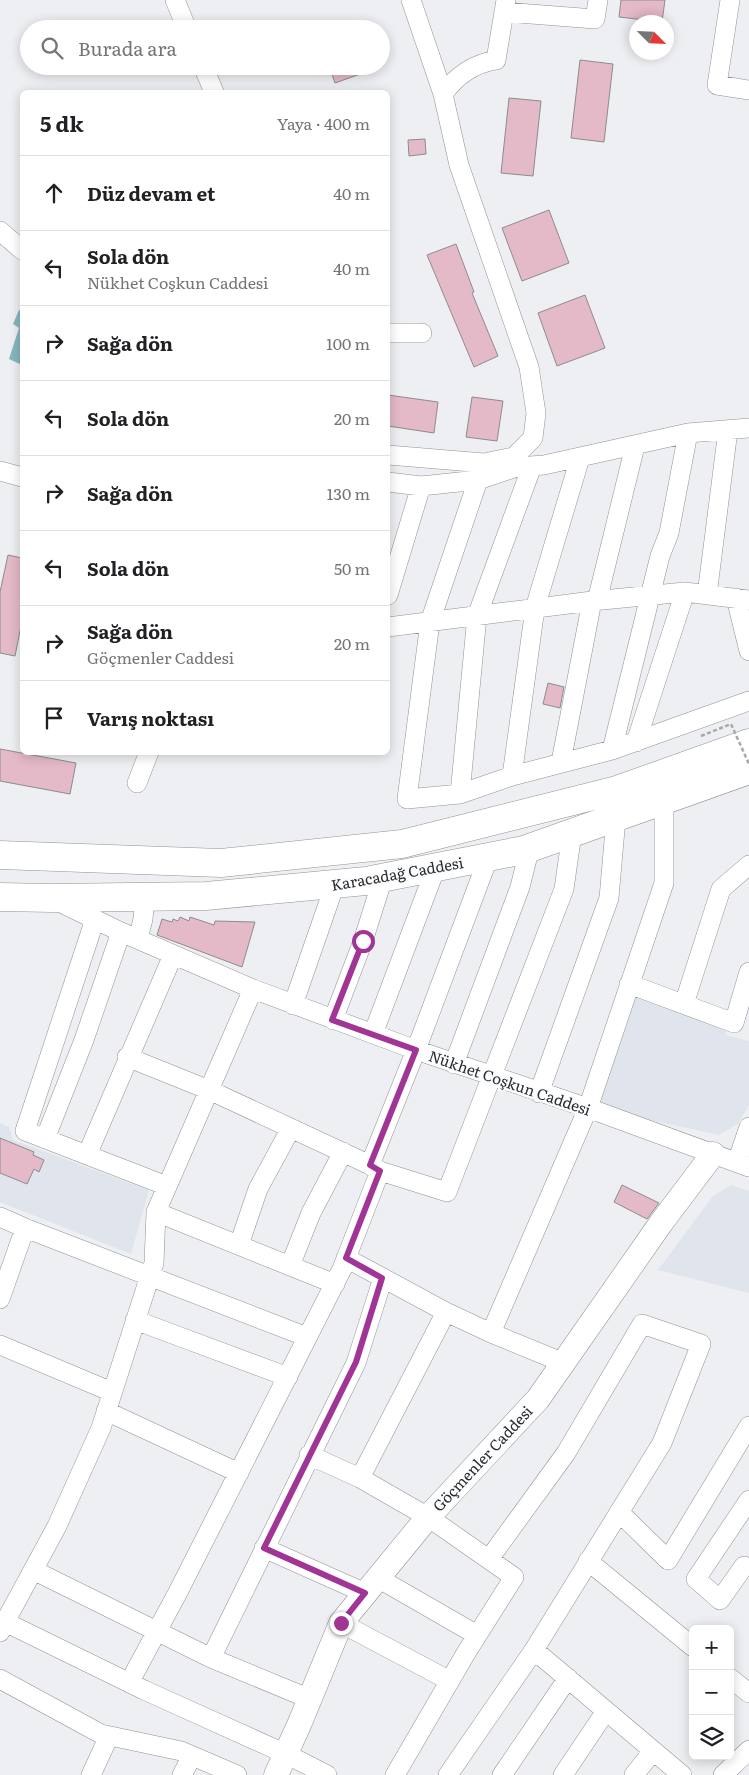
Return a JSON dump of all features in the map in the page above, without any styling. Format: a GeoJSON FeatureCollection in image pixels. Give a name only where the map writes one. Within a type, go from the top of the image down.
{"type":"FeatureCollection","features":[{"type":"Feature","properties":{"kind":"highway","name":"Karacadağ Caddesi"},"geometry":{"type":"LineString","coordinates":[[0,855],[221,863],[402,844],[617,790],[749,743]]}},
{"type":"Feature","properties":{"kind":"highway","name":"Karacadağ Caddesi"},"geometry":{"type":"LineString","coordinates":[[0,896],[52,898],[206,896],[383,878],[530,847],[749,770]]}},
{"type":"Feature","properties":{"kind":"main road","name":"Göçmenler Caddesi"},"geometry":{"type":"LineString","coordinates":[[276,1775],[341,1623],[428,1516],[538,1399],[661,1224],[713,1154]]}},
{"type":"Feature","properties":{"kind":"street"},"geometry":{"type":"LineString","coordinates":[[175,0],[183,20]]}},
{"type":"Feature","properties":{"kind":"street"},"geometry":{"type":"LineString","coordinates":[[390,455],[484,462],[514,458],[533,438],[536,413],[529,367],[459,165],[443,94],[411,0]]}},
{"type":"Feature","properties":{"kind":"street"},"geometry":{"type":"LineString","coordinates":[[443,94],[465,72],[484,62],[496,60],[505,6],[596,19],[598,0]]}},
{"type":"Feature","properties":{"kind":"street"},"geometry":{"type":"LineString","coordinates":[[730,0],[716,86],[749,90]]}},
{"type":"Feature","properties":{"kind":"street"},"geometry":{"type":"LineString","coordinates":[[207,75],[213,90]]}},
{"type":"Feature","properties":{"kind":"street"},"geometry":{"type":"LineString","coordinates":[[0,231],[20,248]]}},
{"type":"Feature","properties":{"kind":"street"},"geometry":{"type":"LineString","coordinates":[[390,332],[422,333]]}},
{"type":"Feature","properties":{"kind":"street"},"geometry":{"type":"LineString","coordinates":[[390,482],[421,486],[478,480],[517,467],[580,458],[688,434],[749,428]]}},
{"type":"Feature","properties":{"kind":"street"},"geometry":{"type":"LineString","coordinates":[[707,595],[728,430]]}},
{"type":"Feature","properties":{"kind":"street"},"geometry":{"type":"LineString","coordinates":[[612,750],[652,596],[660,556],[669,533],[688,434]]}},
{"type":"Feature","properties":{"kind":"street"},"geometry":{"type":"LineString","coordinates":[[561,762],[594,601],[635,446]]}},
{"type":"Feature","properties":{"kind":"street"},"geometry":{"type":"LineString","coordinates":[[512,776],[535,608],[580,458]]}},
{"type":"Feature","properties":{"kind":"street"},"geometry":{"type":"LineString","coordinates":[[460,794],[477,616],[532,466]]}},
{"type":"Feature","properties":{"kind":"street"},"geometry":{"type":"LineString","coordinates":[[0,471],[20,476]]}},
{"type":"Feature","properties":{"kind":"street"},"geometry":{"type":"LineString","coordinates":[[478,480],[430,622],[407,799],[460,794],[512,776],[612,750],[749,701]]}},
{"type":"Feature","properties":{"kind":"street"},"geometry":{"type":"LineString","coordinates":[[390,589],[421,486]]}},
{"type":"Feature","properties":{"kind":"street"},"geometry":{"type":"LineString","coordinates":[[636,742],[685,592]]}},
{"type":"Feature","properties":{"kind":"street"},"geometry":{"type":"LineString","coordinates":[[390,627],[594,601],[685,592],[742,599],[749,651]]}},
{"type":"Feature","properties":{"kind":"street"},"geometry":{"type":"LineString","coordinates":[[137,782],[148,755]]}},
{"type":"Feature","properties":{"kind":"street"},"geometry":{"type":"LineString","coordinates":[[491,1333],[588,1108],[664,883],[664,801]]}},
{"type":"Feature","properties":{"kind":"street"},"geometry":{"type":"LineString","coordinates":[[539,1093],[609,898],[616,818]]}},
{"type":"Feature","properties":{"kind":"street"},"geometry":{"type":"LineString","coordinates":[[127,1057],[209,1090],[375,1168],[447,1192],[564,889],[572,833]]}},
{"type":"Feature","properties":{"kind":"street"},"geometry":{"type":"LineString","coordinates":[[454,1064],[520,887],[530,847]]}},
{"type":"Feature","properties":{"kind":"street"},"geometry":{"type":"LineString","coordinates":[[129,1683],[239,1472],[346,1258],[416,1050],[489,856]]}},
{"type":"Feature","properties":{"kind":"street"},"geometry":{"type":"LineString","coordinates":[[684,1004],[721,888],[749,864]]}},
{"type":"Feature","properties":{"kind":"street"},"geometry":{"type":"LineString","coordinates":[[373,1034],[436,867]]}},
{"type":"Feature","properties":{"kind":"street"},"geometry":{"type":"LineString","coordinates":[[332,1020],[363,941],[383,878]]}},
{"type":"Feature","properties":{"kind":"street"},"geometry":{"type":"LineString","coordinates":[[293,1005],[335,884]]}},
{"type":"Feature","properties":{"kind":"street"},"geometry":{"type":"LineString","coordinates":[[45,1138],[84,1040],[130,935],[143,918],[145,897]]}},
{"type":"Feature","properties":{"kind":"street","name":"Nükhet Coşkun Caddesi"},"geometry":{"type":"LineString","coordinates":[[52,898],[172,955],[293,1005],[454,1064],[588,1108],[743,1165]]}},
{"type":"Feature","properties":{"kind":"street"},"geometry":{"type":"LineString","coordinates":[[95,920],[25,1131],[167,1186]]}},
{"type":"Feature","properties":{"kind":"street"},"geometry":{"type":"LineString","coordinates":[[87,1155],[127,1057],[172,955]]}},
{"type":"Feature","properties":{"kind":"street"},"geometry":{"type":"LineString","coordinates":[[629,984],[734,1022],[749,972]]}},
{"type":"Feature","properties":{"kind":"street"},"geometry":{"type":"LineString","coordinates":[[253,989],[156,1212],[154,1263],[106,1411],[57,1526],[2,1627],[286,1754],[327,1775]]}},
{"type":"Feature","properties":{"kind":"street"},"geometry":{"type":"LineString","coordinates":[[743,1165],[749,1127]]}},
{"type":"Feature","properties":{"kind":"street"},"geometry":{"type":"LineString","coordinates":[[239,1245],[258,1189],[290,1128]]}},
{"type":"Feature","properties":{"kind":"street"},"geometry":{"type":"LineString","coordinates":[[290,1266],[311,1212],[344,1152]]}},
{"type":"Feature","properties":{"kind":"street"},"geometry":{"type":"LineString","coordinates":[[156,1212],[334,1284]]}},
{"type":"Feature","properties":{"kind":"street"},"geometry":{"type":"LineString","coordinates":[[0,1217],[307,1337]]}},
{"type":"Feature","properties":{"kind":"street"},"geometry":{"type":"LineString","coordinates":[[0,1299],[25,1228]]}},
{"type":"Feature","properties":{"kind":"street"},"geometry":{"type":"LineString","coordinates":[[346,1258],[446,1312],[564,1363]]}},
{"type":"Feature","properties":{"kind":"street"},"geometry":{"type":"LineString","coordinates":[[211,1658],[356,1362],[382,1278]]}},
{"type":"Feature","properties":{"kind":"street"},"geometry":{"type":"LineString","coordinates":[[360,1478],[446,1312]]}},
{"type":"Feature","properties":{"kind":"street"},"geometry":{"type":"LineString","coordinates":[[135,1320],[288,1376]]}},
{"type":"Feature","properties":{"kind":"street"},"geometry":{"type":"LineString","coordinates":[[448,1775],[534,1650],[662,1443],[701,1344],[642,1324],[566,1453],[489,1559]]}},
{"type":"Feature","properties":{"kind":"street"},"geometry":{"type":"LineString","coordinates":[[0,1345],[112,1392]]}},
{"type":"Feature","properties":{"kind":"street"},"geometry":{"type":"LineString","coordinates":[[106,1411],[239,1472]]}},
{"type":"Feature","properties":{"kind":"street"},"geometry":{"type":"LineString","coordinates":[[619,1512],[668,1560],[749,1426]]}},
{"type":"Feature","properties":{"kind":"street"},"geometry":{"type":"LineString","coordinates":[[309,1455],[360,1478],[428,1516],[514,1577],[477,1635],[395,1775]]}},
{"type":"Feature","properties":{"kind":"street"},"geometry":{"type":"LineString","coordinates":[[747,1564],[720,1600],[696,1578],[749,1500]]}},
{"type":"Feature","properties":{"kind":"street"},"geometry":{"type":"LineString","coordinates":[[264,1548],[371,1585],[477,1635]]}},
{"type":"Feature","properties":{"kind":"street"},"geometry":{"type":"LineString","coordinates":[[588,1562],[689,1644]]}},
{"type":"Feature","properties":{"kind":"street"},"geometry":{"type":"LineString","coordinates":[[33,1570],[211,1658],[310,1699]]}},
{"type":"Feature","properties":{"kind":"street"},"geometry":{"type":"LineString","coordinates":[[341,1623],[450,1681]]}},
{"type":"Feature","properties":{"kind":"street"},"geometry":{"type":"LineString","coordinates":[[534,1650],[682,1775]]}},
{"type":"Feature","properties":{"kind":"street"},"geometry":{"type":"LineString","coordinates":[[502,1775],[568,1678]]}},
{"type":"Feature","properties":{"kind":"street"},"geometry":{"type":"LineString","coordinates":[[0,1679],[101,1734],[181,1752],[237,1775]]}},
{"type":"Feature","properties":{"kind":"street"},"geometry":{"type":"LineString","coordinates":[[734,1681],[749,1693]]}},
{"type":"Feature","properties":{"kind":"street"},"geometry":{"type":"LineString","coordinates":[[563,1775],[606,1711]]}},
{"type":"Feature","properties":{"kind":"street"},"geometry":{"type":"LineString","coordinates":[[92,1775],[109,1736]]}},
{"type":"Feature","properties":{"kind":"street"},"geometry":{"type":"LineString","coordinates":[[723,1775],[749,1750]]}},
{"type":"Feature","properties":{"kind":"street"},"geometry":{"type":"LineString","coordinates":[[634,1775],[653,1751]]}},
{"type":"Feature","properties":{"kind":"street"},"geometry":{"type":"LineString","coordinates":[[182,1775],[192,1756]]}},
{"type":"Feature","properties":{"kind":"path"},"geometry":{"type":"LineString","coordinates":[[701,736],[732,724],[749,764]]}},
{"type":"Feature","properties":{"kind":"shaded area"},"geometry":{"type":"Polygon","coordinates":[[[634,996],[726,1027],[726,1035],[749,1041],[749,1105],[738,1124],[719,1135],[632,1116],[597,1102],[634,996]]]}},
{"type":"Feature","properties":{"kind":"shaded area"},"geometry":{"type":"Polygon","coordinates":[[[0,1123],[9,1127],[13,1140],[149,1190],[131,1254],[0,1202],[0,1123]]]}},
{"type":"Feature","properties":{"kind":"shaded area"},"geometry":{"type":"Polygon","coordinates":[[[731,1185],[749,1191],[749,1293],[658,1270],[713,1196],[731,1185]]]}},
{"type":"Feature","properties":{"kind":"water"},"geometry":{"type":"Polygon","coordinates":[[[19,310],[20,364],[9,359],[19,328],[13,324],[19,310]]]}},
{"type":"Feature","properties":{"kind":"building"},"geometry":{"type":"Polygon","coordinates":[[[621,0],[665,0],[663,15],[629,15],[629,18],[619,17],[621,0]]]}},
{"type":"Feature","properties":{"kind":"building"},"geometry":{"type":"Polygon","coordinates":[[[580,60],[613,64],[604,142],[571,138],[580,60]]]}},
{"type":"Feature","properties":{"kind":"building"},"geometry":{"type":"Polygon","coordinates":[[[332,75],[357,75],[335,83],[332,75]]]}},
{"type":"Feature","properties":{"kind":"building"},"geometry":{"type":"Polygon","coordinates":[[[509,98],[541,101],[533,176],[501,173],[509,98]]]}},
{"type":"Feature","properties":{"kind":"building"},"geometry":{"type":"Polygon","coordinates":[[[425,139],[426,154],[409,156],[408,140],[425,139]]]}},
{"type":"Feature","properties":{"kind":"building"},"geometry":{"type":"Polygon","coordinates":[[[549,210],[569,263],[522,281],[502,228],[549,210]]]}},
{"type":"Feature","properties":{"kind":"building"},"geometry":{"type":"Polygon","coordinates":[[[456,244],[474,292],[472,293],[498,356],[474,367],[427,255],[456,244]]]}},
{"type":"Feature","properties":{"kind":"building"},"geometry":{"type":"Polygon","coordinates":[[[585,295],[605,348],[557,366],[538,313],[585,295]]]}},
{"type":"Feature","properties":{"kind":"building"},"geometry":{"type":"Polygon","coordinates":[[[390,395],[438,402],[434,433],[390,426],[390,395]]]}},
{"type":"Feature","properties":{"kind":"building"},"geometry":{"type":"Polygon","coordinates":[[[472,397],[503,401],[497,441],[466,437],[472,397]]]}},
{"type":"Feature","properties":{"kind":"building"},"geometry":{"type":"Polygon","coordinates":[[[8,555],[20,558],[20,631],[15,656],[0,653],[0,592],[8,555]]]}},
{"type":"Feature","properties":{"kind":"building"},"geometry":{"type":"Polygon","coordinates":[[[548,683],[564,687],[560,708],[543,704],[548,683]]]}},
{"type":"Feature","properties":{"kind":"building"},"geometry":{"type":"Polygon","coordinates":[[[0,749],[20,753],[20,755],[33,755],[76,763],[70,794],[0,781],[0,749]]]}},
{"type":"Feature","properties":{"kind":"building"},"geometry":{"type":"Polygon","coordinates":[[[180,917],[189,921],[190,917],[214,925],[215,921],[255,922],[242,967],[157,935],[162,919],[172,922],[173,919],[178,921],[180,917]]]}},
{"type":"Feature","properties":{"kind":"building"},"geometry":{"type":"Polygon","coordinates":[[[0,1138],[34,1152],[33,1155],[44,1160],[39,1172],[34,1169],[27,1184],[0,1173],[0,1138]]]}},
{"type":"Feature","properties":{"kind":"building"},"geometry":{"type":"Polygon","coordinates":[[[622,1185],[659,1203],[647,1219],[614,1202],[622,1185]]]}},
{"type":"Feature","properties":{"kind":"route"},"geometry":{"type":"LineString","coordinates":[[341,1623],[365,1593],[264,1548],[356,1362],[382,1278],[346,1258],[380,1171],[370,1165],[416,1050],[332,1020],[363,941]]}}]}
